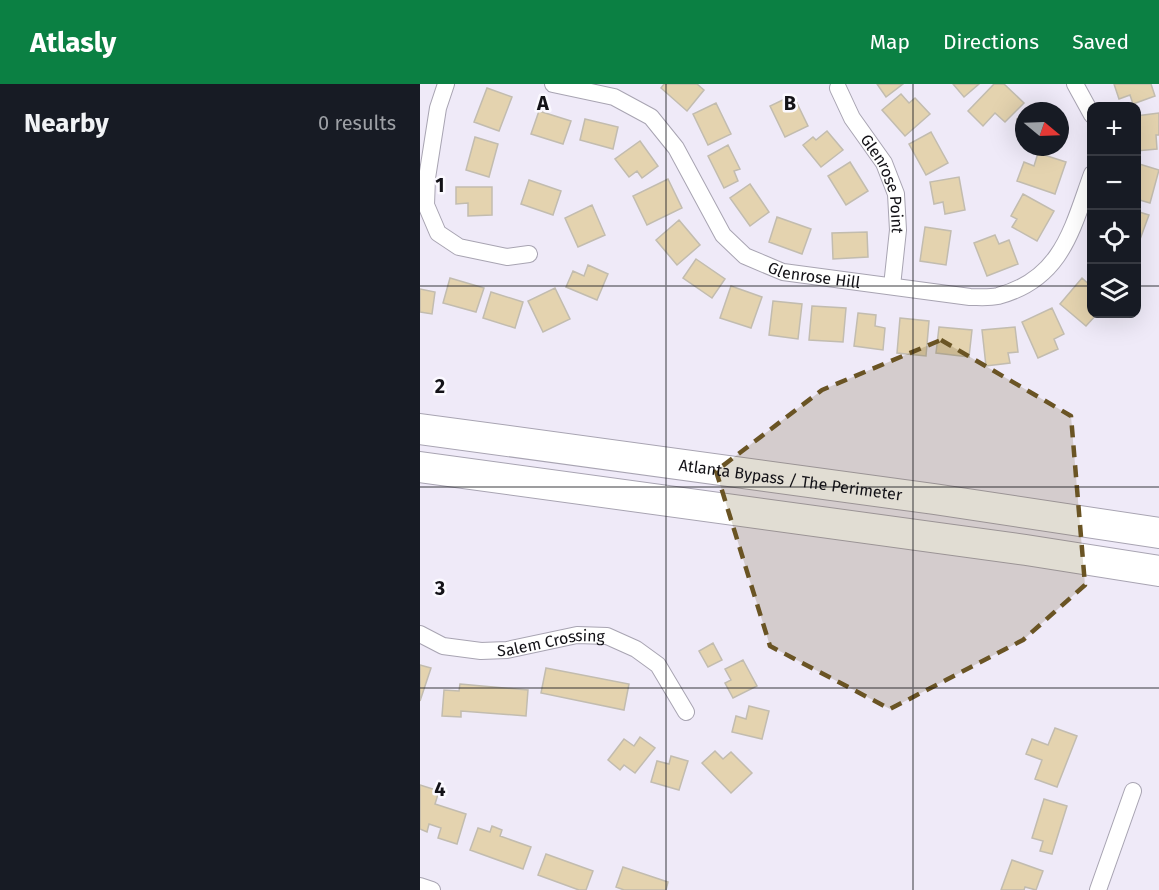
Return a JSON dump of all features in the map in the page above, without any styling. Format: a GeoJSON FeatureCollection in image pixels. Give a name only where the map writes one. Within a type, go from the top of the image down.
{"type":"FeatureCollection","features":[{"type":"Feature","properties":{"kind":"highway","name":"Atlanta Bypass / The Perimeter"},"geometry":{"type":"LineString","coordinates":[[420,429],[934,499],[1159,533]]}},
{"type":"Feature","properties":{"kind":"highway"},"geometry":{"type":"LineString","coordinates":[[420,467],[1026,550],[1159,571]]}},
{"type":"Feature","properties":{"kind":"street"},"geometry":{"type":"LineString","coordinates":[[446,84],[438,108],[427,178],[426,205],[438,233],[459,247],[507,257],[529,254]]}},
{"type":"Feature","properties":{"kind":"street","name":"Glenrose Hill"},"geometry":{"type":"LineString","coordinates":[[553,84],[614,97],[651,117],[676,148],[723,235],[746,256],[783,272],[970,297],[997,296],[1034,280],[1054,261],[1070,237],[1087,188]]}},
{"type":"Feature","properties":{"kind":"street"},"geometry":{"type":"LineString","coordinates":[[1075,84],[1087,106]]}},
{"type":"Feature","properties":{"kind":"street","name":"Glenrose Point"},"geometry":{"type":"LineString","coordinates":[[838,88],[852,118],[884,164],[896,194],[898,230],[892,286]]}},
{"type":"Feature","properties":{"kind":"street","name":"Salem Crossing"},"geometry":{"type":"LineString","coordinates":[[420,633],[443,646],[481,651],[507,650],[577,635],[608,636],[636,649],[658,665],[686,712]]}},
{"type":"Feature","properties":{"kind":"street"},"geometry":{"type":"LineString","coordinates":[[1098,890],[1133,791]]}},
{"type":"Feature","properties":{"kind":"street"},"geometry":{"type":"LineString","coordinates":[[420,886],[432,890]]}},
{"type":"Feature","properties":{"kind":"highlighted area"},"geometry":{"type":"Polygon","coordinates":[[[941,340],[1071,416],[1085,585],[1023,640],[890,709],[770,646],[716,471],[822,390],[941,340]]]}},
{"type":"Feature","properties":{"kind":"building"},"geometry":{"type":"Polygon","coordinates":[[[664,84],[697,84],[704,90],[687,111],[661,88],[664,84]]]}},
{"type":"Feature","properties":{"kind":"building"},"geometry":{"type":"Polygon","coordinates":[[[877,84],[903,84],[886,97],[877,84]]]}},
{"type":"Feature","properties":{"kind":"building"},"geometry":{"type":"Polygon","coordinates":[[[953,84],[979,84],[964,97],[953,84]]]}},
{"type":"Feature","properties":{"kind":"building"},"geometry":{"type":"Polygon","coordinates":[[[994,84],[1004,84],[1023,102],[1015,102],[1015,112],[1005,122],[995,113],[983,126],[968,111],[994,84]]]}},
{"type":"Feature","properties":{"kind":"building"},"geometry":{"type":"Polygon","coordinates":[[[1114,84],[1151,84],[1155,96],[1138,102],[1132,102],[1130,95],[1119,99],[1114,84]]]}},
{"type":"Feature","properties":{"kind":"building"},"geometry":{"type":"Polygon","coordinates":[[[487,88],[512,97],[499,131],[474,122],[487,88]]]}},
{"type":"Feature","properties":{"kind":"building"},"geometry":{"type":"Polygon","coordinates":[[[901,94],[909,103],[915,98],[930,114],[905,136],[882,110],[901,94]]]}},
{"type":"Feature","properties":{"kind":"building"},"geometry":{"type":"Polygon","coordinates":[[[793,95],[808,126],[785,137],[770,106],[793,95]]]}},
{"type":"Feature","properties":{"kind":"building"},"geometry":{"type":"Polygon","coordinates":[[[716,103],[731,134],[708,145],[693,114],[716,103]]]}},
{"type":"Feature","properties":{"kind":"building"},"geometry":{"type":"Polygon","coordinates":[[[539,111],[571,121],[563,144],[531,134],[539,111]]]}},
{"type":"Feature","properties":{"kind":"building"},"geometry":{"type":"Polygon","coordinates":[[[1159,113],[1157,149],[1141,151],[1141,115],[1159,113]]]}},
{"type":"Feature","properties":{"kind":"building"},"geometry":{"type":"Polygon","coordinates":[[[585,119],[618,127],[613,149],[580,140],[585,119]]]}},
{"type":"Feature","properties":{"kind":"building"},"geometry":{"type":"Polygon","coordinates":[[[827,131],[843,150],[821,167],[803,145],[813,137],[816,140],[827,131]]]}},
{"type":"Feature","properties":{"kind":"building"},"geometry":{"type":"Polygon","coordinates":[[[931,132],[948,163],[926,175],[909,144],[931,132]]]}},
{"type":"Feature","properties":{"kind":"building"},"geometry":{"type":"Polygon","coordinates":[[[475,137],[498,144],[489,177],[466,170],[475,137]]]}},
{"type":"Feature","properties":{"kind":"building"},"geometry":{"type":"Polygon","coordinates":[[[640,141],[658,166],[642,178],[637,171],[629,177],[615,159],[640,141]]]}},
{"type":"Feature","properties":{"kind":"building"},"geometry":{"type":"Polygon","coordinates":[[[728,145],[740,169],[734,171],[738,181],[724,188],[708,156],[728,145]]]}},
{"type":"Feature","properties":{"kind":"building"},"geometry":{"type":"Polygon","coordinates":[[[1037,156],[1047,156],[1066,162],[1055,194],[1017,181],[1024,162],[1034,166],[1037,156]]]}},
{"type":"Feature","properties":{"kind":"building"},"geometry":{"type":"Polygon","coordinates":[[[850,162],[868,191],[846,205],[828,176],[850,162]]]}},
{"type":"Feature","properties":{"kind":"building"},"geometry":{"type":"Polygon","coordinates":[[[1141,165],[1159,170],[1150,203],[1141,200],[1141,165]]]}},
{"type":"Feature","properties":{"kind":"building"},"geometry":{"type":"Polygon","coordinates":[[[959,177],[965,210],[945,214],[943,202],[934,204],[930,182],[959,177]]]}},
{"type":"Feature","properties":{"kind":"building"},"geometry":{"type":"Polygon","coordinates":[[[668,179],[682,208],[647,225],[633,196],[668,179]]]}},
{"type":"Feature","properties":{"kind":"building"},"geometry":{"type":"Polygon","coordinates":[[[529,180],[561,191],[553,215],[521,204],[529,180]]]}},
{"type":"Feature","properties":{"kind":"building"},"geometry":{"type":"Polygon","coordinates":[[[750,184],[769,212],[750,226],[730,198],[750,184]]]}},
{"type":"Feature","properties":{"kind":"building"},"geometry":{"type":"Polygon","coordinates":[[[456,187],[492,187],[492,215],[468,216],[468,203],[456,204],[456,187]]]}},
{"type":"Feature","properties":{"kind":"building"},"geometry":{"type":"Polygon","coordinates":[[[1023,194],[1054,211],[1037,241],[1012,227],[1017,219],[1011,216],[1023,194]]]}},
{"type":"Feature","properties":{"kind":"building"},"geometry":{"type":"Polygon","coordinates":[[[592,205],[605,235],[578,247],[565,218],[592,205]]]}},
{"type":"Feature","properties":{"kind":"building"},"geometry":{"type":"Polygon","coordinates":[[[1141,213],[1149,215],[1141,237],[1141,213]]]}},
{"type":"Feature","properties":{"kind":"building"},"geometry":{"type":"Polygon","coordinates":[[[777,217],[811,229],[802,254],[769,242],[777,217]]]}},
{"type":"Feature","properties":{"kind":"building"},"geometry":{"type":"Polygon","coordinates":[[[679,220],[700,245],[677,265],[656,240],[679,220]]]}},
{"type":"Feature","properties":{"kind":"building"},"geometry":{"type":"Polygon","coordinates":[[[925,227],[951,231],[946,265],[920,261],[925,227]]]}},
{"type":"Feature","properties":{"kind":"building"},"geometry":{"type":"Polygon","coordinates":[[[867,232],[868,257],[833,259],[832,233],[867,232]]]}},
{"type":"Feature","properties":{"kind":"building"},"geometry":{"type":"Polygon","coordinates":[[[995,235],[999,244],[1009,240],[1018,264],[987,276],[974,243],[995,235]]]}},
{"type":"Feature","properties":{"kind":"building"},"geometry":{"type":"Polygon","coordinates":[[[696,259],[725,279],[712,298],[683,278],[696,259]]]}},
{"type":"Feature","properties":{"kind":"building"},"geometry":{"type":"Polygon","coordinates":[[[588,265],[608,274],[597,300],[566,287],[573,271],[584,276],[588,265]]]}},
{"type":"Feature","properties":{"kind":"building"},"geometry":{"type":"Polygon","coordinates":[[[450,278],[484,288],[476,312],[443,303],[450,278]]]}},
{"type":"Feature","properties":{"kind":"building"},"geometry":{"type":"Polygon","coordinates":[[[1082,278],[1087,282],[1087,318],[1093,318],[1086,326],[1060,304],[1082,278]]]}},
{"type":"Feature","properties":{"kind":"building"},"geometry":{"type":"Polygon","coordinates":[[[731,286],[762,297],[751,328],[720,318],[731,286]]]}},
{"type":"Feature","properties":{"kind":"building"},"geometry":{"type":"Polygon","coordinates":[[[555,288],[570,319],[543,332],[528,301],[555,288]]]}},
{"type":"Feature","properties":{"kind":"building"},"geometry":{"type":"Polygon","coordinates":[[[420,289],[435,292],[432,314],[420,312],[420,289]]]}},
{"type":"Feature","properties":{"kind":"building"},"geometry":{"type":"Polygon","coordinates":[[[491,292],[523,302],[515,328],[483,318],[491,292]]]}},
{"type":"Feature","properties":{"kind":"building"},"geometry":{"type":"Polygon","coordinates":[[[773,301],[802,304],[798,339],[769,335],[773,301]]]}},
{"type":"Feature","properties":{"kind":"building"},"geometry":{"type":"Polygon","coordinates":[[[812,306],[846,308],[843,342],[809,340],[812,306]]]}},
{"type":"Feature","properties":{"kind":"building"},"geometry":{"type":"Polygon","coordinates":[[[1052,308],[1064,334],[1054,339],[1058,349],[1038,358],[1022,322],[1052,308]]]}},
{"type":"Feature","properties":{"kind":"building"},"geometry":{"type":"Polygon","coordinates":[[[858,313],[876,315],[875,326],[885,328],[883,350],[854,346],[858,313]]]}},
{"type":"Feature","properties":{"kind":"building"},"geometry":{"type":"Polygon","coordinates":[[[900,318],[929,321],[926,356],[897,353],[900,318]]]}},
{"type":"Feature","properties":{"kind":"building"},"geometry":{"type":"Polygon","coordinates":[[[939,327],[972,330],[969,357],[936,353],[939,327]]]}},
{"type":"Feature","properties":{"kind":"building"},"geometry":{"type":"Polygon","coordinates":[[[1015,327],[1018,352],[1008,353],[1010,363],[986,366],[982,330],[1015,327]]]}},
{"type":"Feature","properties":{"kind":"building"},"geometry":{"type":"Polygon","coordinates":[[[713,643],[722,660],[708,667],[699,651],[713,643]]]}},
{"type":"Feature","properties":{"kind":"building"},"geometry":{"type":"Polygon","coordinates":[[[743,660],[757,686],[733,698],[725,683],[731,680],[725,669],[743,660]]]}},
{"type":"Feature","properties":{"kind":"building"},"geometry":{"type":"Polygon","coordinates":[[[420,665],[431,668],[420,701],[420,665]]]}},
{"type":"Feature","properties":{"kind":"building"},"geometry":{"type":"Polygon","coordinates":[[[546,668],[629,684],[624,710],[541,693],[546,668]]]}},
{"type":"Feature","properties":{"kind":"building"},"geometry":{"type":"Polygon","coordinates":[[[460,684],[528,690],[526,716],[461,711],[461,717],[442,716],[444,690],[459,691],[460,684]]]}},
{"type":"Feature","properties":{"kind":"building"},"geometry":{"type":"Polygon","coordinates":[[[749,706],[769,711],[762,739],[732,732],[736,716],[746,719],[749,706]]]}},
{"type":"Feature","properties":{"kind":"building"},"geometry":{"type":"Polygon","coordinates":[[[1055,728],[1077,736],[1057,787],[1035,779],[1042,760],[1026,754],[1032,739],[1048,745],[1055,728]]]}},
{"type":"Feature","properties":{"kind":"building"},"geometry":{"type":"Polygon","coordinates":[[[640,737],[655,748],[635,773],[624,765],[620,770],[608,760],[624,739],[634,746],[640,737]]]}},
{"type":"Feature","properties":{"kind":"building"},"geometry":{"type":"Polygon","coordinates":[[[715,751],[723,759],[731,752],[752,773],[731,793],[702,763],[715,751]]]}},
{"type":"Feature","properties":{"kind":"building"},"geometry":{"type":"Polygon","coordinates":[[[671,756],[688,761],[679,790],[651,782],[657,761],[669,764],[671,756]]]}},
{"type":"Feature","properties":{"kind":"building"},"geometry":{"type":"Polygon","coordinates":[[[420,785],[439,791],[435,804],[466,814],[457,844],[438,838],[441,828],[429,824],[427,832],[420,829],[420,785]]]}},
{"type":"Feature","properties":{"kind":"building"},"geometry":{"type":"Polygon","coordinates":[[[1044,799],[1067,806],[1052,854],[1040,851],[1043,841],[1032,838],[1044,799]]]}},
{"type":"Feature","properties":{"kind":"building"},"geometry":{"type":"Polygon","coordinates":[[[492,826],[502,830],[500,836],[531,847],[523,869],[470,850],[478,828],[490,832],[492,826]]]}},
{"type":"Feature","properties":{"kind":"building"},"geometry":{"type":"Polygon","coordinates":[[[546,854],[593,871],[586,890],[579,890],[538,875],[546,854]]]}},
{"type":"Feature","properties":{"kind":"building"},"geometry":{"type":"Polygon","coordinates":[[[1012,860],[1043,871],[1036,890],[1025,887],[1024,890],[1001,890],[1012,860]]]}},
{"type":"Feature","properties":{"kind":"building"},"geometry":{"type":"Polygon","coordinates":[[[623,867],[668,882],[666,890],[624,890],[616,887],[623,867]]]}}]}
